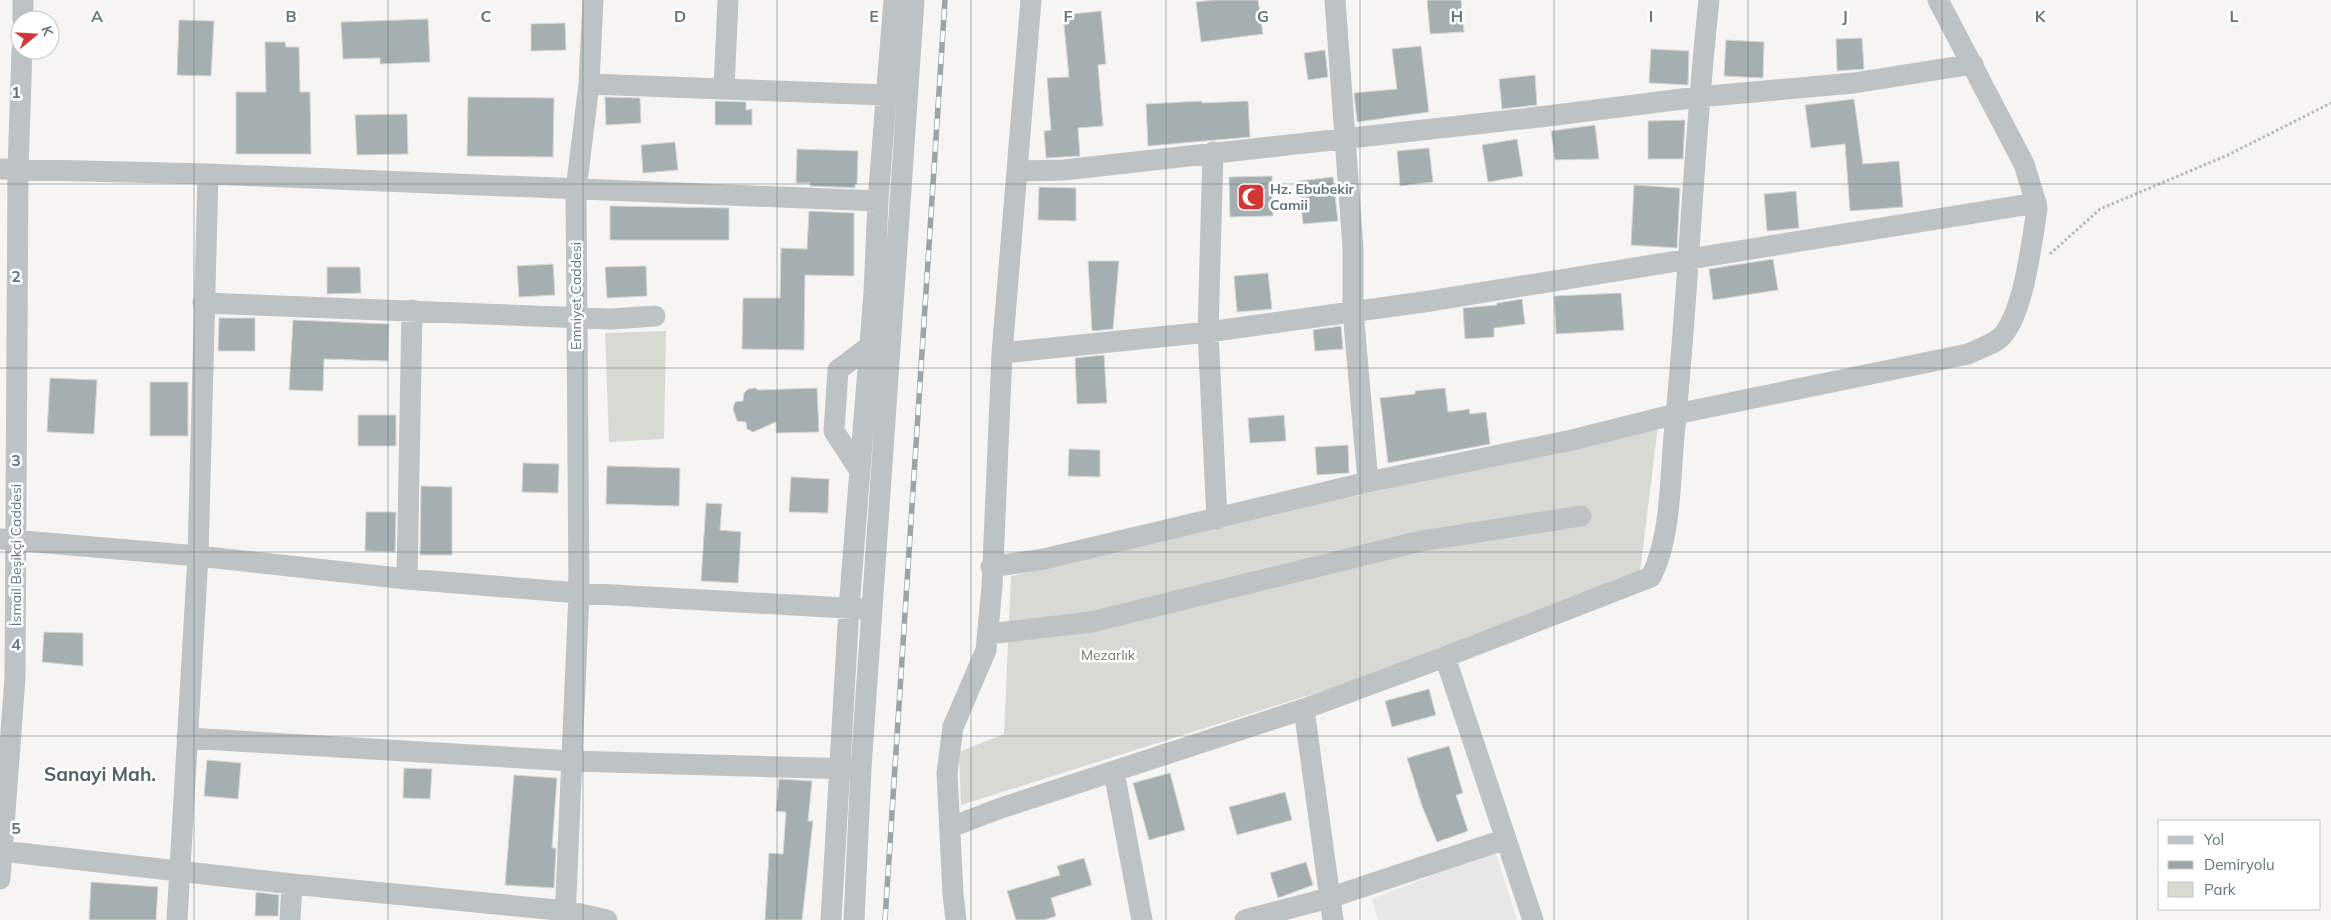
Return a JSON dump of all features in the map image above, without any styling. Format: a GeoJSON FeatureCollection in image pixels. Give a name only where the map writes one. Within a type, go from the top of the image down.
{"type":"FeatureCollection","features":[{"type":"Feature","properties":{"kind":"street","name":"Emniyet Caddesi"},"geometry":{"type":"LineString","coordinates":[[566,916],[579,593],[576,190],[589,84],[593,0]]}},
{"type":"Feature","properties":{"kind":"street"},"geometry":{"type":"LineString","coordinates":[[724,89],[728,0]]}},
{"type":"Feature","properties":{"kind":"street"},"geometry":{"type":"LineString","coordinates":[[854,920],[850,769],[849,608],[870,346],[878,202],[894,0]]}},
{"type":"Feature","properties":{"kind":"street"},"geometry":{"type":"LineString","coordinates":[[831,920],[872,610],[914,0]]}},
{"type":"Feature","properties":{"kind":"street"},"geometry":{"type":"LineString","coordinates":[[956,920],[947,773],[953,727],[986,650],[988,634],[1002,353],[1031,0]]}},
{"type":"Feature","properties":{"kind":"street"},"geometry":{"type":"LineString","coordinates":[[1335,0],[1353,248],[1353,311],[1368,482]]}},
{"type":"Feature","properties":{"kind":"street"},"geometry":{"type":"LineString","coordinates":[[951,827],[1001,808],[1304,709],[1445,657],[1651,577],[1659,561],[1664,534],[1689,260],[1698,97],[1709,0]]}},
{"type":"Feature","properties":{"kind":"street"},"geometry":{"type":"LineString","coordinates":[[991,567],[1044,559],[1217,520],[1368,482],[1572,440],[1676,414],[1968,354],[2002,337],[2012,318],[2027,274],[2037,209],[2036,203],[2024,164],[1938,0]]}},
{"type":"Feature","properties":{"kind":"street","name":"İsmail Beşikçi Caddesi"},"geometry":{"type":"LineString","coordinates":[[0,879],[15,678],[8,539],[9,169],[21,60]]}},
{"type":"Feature","properties":{"kind":"street"},"geometry":{"type":"LineString","coordinates":[[1018,171],[1064,170],[1346,137],[1548,116],[1698,97],[1854,83],[1973,64]]}},
{"type":"Feature","properties":{"kind":"street"},"geometry":{"type":"LineString","coordinates":[[589,84],[886,95]]}},
{"type":"Feature","properties":{"kind":"street"},"geometry":{"type":"LineString","coordinates":[[1213,152],[1208,332],[1217,520]]}},
{"type":"Feature","properties":{"kind":"street"},"geometry":{"type":"LineString","coordinates":[[9,169],[208,174],[878,202]]}},
{"type":"Feature","properties":{"kind":"street"},"geometry":{"type":"LineString","coordinates":[[177,920],[198,556],[208,174]]}},
{"type":"Feature","properties":{"kind":"street"},"geometry":{"type":"LineString","coordinates":[[1002,353],[1208,332],[1430,302],[2036,203]]}},
{"type":"Feature","properties":{"kind":"street"},"geometry":{"type":"LineString","coordinates":[[204,303],[611,319],[655,316]]}},
{"type":"Feature","properties":{"kind":"street"},"geometry":{"type":"LineString","coordinates":[[407,580],[412,310]]}},
{"type":"Feature","properties":{"kind":"street"},"geometry":{"type":"LineString","coordinates":[[860,471],[834,431],[838,370],[870,346]]}},
{"type":"Feature","properties":{"kind":"street"},"geometry":{"type":"LineString","coordinates":[[988,634],[1091,622],[1421,541],[1581,516]]}},
{"type":"Feature","properties":{"kind":"street"},"geometry":{"type":"LineString","coordinates":[[8,539],[198,556],[407,580],[579,593],[872,610]]}},
{"type":"Feature","properties":{"kind":"street"},"geometry":{"type":"LineString","coordinates":[[1445,657],[1533,920]]}},
{"type":"Feature","properties":{"kind":"street"},"geometry":{"type":"LineString","coordinates":[[1304,709],[1332,920]]}},
{"type":"Feature","properties":{"kind":"street"},"geometry":{"type":"LineString","coordinates":[[187,738],[572,761],[850,769]]}},
{"type":"Feature","properties":{"kind":"street"},"geometry":{"type":"LineString","coordinates":[[1114,772],[1142,920]]}},
{"type":"Feature","properties":{"kind":"street"},"geometry":{"type":"LineString","coordinates":[[1245,920],[1329,898],[1506,839]]}},
{"type":"Feature","properties":{"kind":"street"},"geometry":{"type":"LineString","coordinates":[[2,852],[607,920]]}},
{"type":"Feature","properties":{"kind":"street"},"geometry":{"type":"LineString","coordinates":[[290,920],[292,884]]}},
{"type":"Feature","properties":{"kind":"path"},"geometry":{"type":"LineString","coordinates":[[2049,254],[2100,209],[2228,155],[2331,103]]}},
{"type":"Feature","properties":{"kind":"shaded area"},"geometry":{"type":"Polygon","coordinates":[[[1495,851],[1517,920],[1378,920],[1372,899],[1495,851]]]}},
{"type":"Feature","properties":{"kind":"green space"},"geometry":{"type":"Polygon","coordinates":[[[666,331],[664,439],[609,442],[605,333],[666,331]]]}},
{"type":"Feature","properties":{"kind":"green space","name":"Mezarlık"},"geometry":{"type":"Polygon","coordinates":[[[1658,426],[1640,572],[1405,665],[961,805],[959,752],[1004,734],[1011,576],[1658,426]]]}},
{"type":"Feature","properties":{"kind":"building"},"geometry":{"type":"Polygon","coordinates":[[[1258,0],[1263,34],[1201,42],[1196,2],[1258,0]]]}},
{"type":"Feature","properties":{"kind":"building"},"geometry":{"type":"Polygon","coordinates":[[[1427,0],[1461,0],[1464,32],[1430,34],[1427,0]]]}},
{"type":"Feature","properties":{"kind":"building"},"geometry":{"type":"Polygon","coordinates":[[[1101,11],[1106,64],[1098,65],[1103,126],[1078,128],[1080,156],[1046,158],[1044,131],[1051,130],[1047,78],[1069,77],[1063,15],[1101,11]]]}},
{"type":"Feature","properties":{"kind":"building"},"geometry":{"type":"Polygon","coordinates":[[[428,19],[430,62],[380,64],[380,58],[343,59],[341,22],[428,19]]]}},
{"type":"Feature","properties":{"kind":"building"},"geometry":{"type":"Polygon","coordinates":[[[179,20],[214,21],[211,76],[177,75],[179,20]]]}},
{"type":"Feature","properties":{"kind":"building"},"geometry":{"type":"Polygon","coordinates":[[[565,23],[566,50],[531,51],[531,24],[565,23]]]}},
{"type":"Feature","properties":{"kind":"building"},"geometry":{"type":"Polygon","coordinates":[[[1862,38],[1864,69],[1837,71],[1836,39],[1862,38]]]}},
{"type":"Feature","properties":{"kind":"building"},"geometry":{"type":"Polygon","coordinates":[[[1726,40],[1764,42],[1763,78],[1724,76],[1726,40]]]}},
{"type":"Feature","properties":{"kind":"building"},"geometry":{"type":"Polygon","coordinates":[[[265,42],[285,42],[286,47],[299,47],[300,92],[310,92],[311,154],[236,154],[236,92],[266,92],[265,42]]]}},
{"type":"Feature","properties":{"kind":"building"},"geometry":{"type":"Polygon","coordinates":[[[1421,46],[1429,112],[1357,122],[1354,93],[1397,89],[1392,49],[1421,46]]]}},
{"type":"Feature","properties":{"kind":"building"},"geometry":{"type":"Polygon","coordinates":[[[1651,49],[1689,51],[1688,85],[1649,83],[1651,49]]]}},
{"type":"Feature","properties":{"kind":"building"},"geometry":{"type":"Polygon","coordinates":[[[1325,50],[1328,77],[1308,80],[1304,53],[1325,50]]]}},
{"type":"Feature","properties":{"kind":"building"},"geometry":{"type":"Polygon","coordinates":[[[1535,75],[1537,105],[1502,109],[1499,79],[1535,75]]]}},
{"type":"Feature","properties":{"kind":"building"},"geometry":{"type":"Polygon","coordinates":[[[468,97],[554,98],[553,157],[467,156],[468,97]]]}},
{"type":"Feature","properties":{"kind":"building"},"geometry":{"type":"Polygon","coordinates":[[[605,97],[640,98],[641,123],[606,125],[605,97]]]}},
{"type":"Feature","properties":{"kind":"building"},"geometry":{"type":"Polygon","coordinates":[[[1854,99],[1863,164],[1899,161],[1903,207],[1850,211],[1845,144],[1811,148],[1805,105],[1854,99]]]}},
{"type":"Feature","properties":{"kind":"building"},"geometry":{"type":"Polygon","coordinates":[[[715,101],[746,102],[746,110],[752,109],[752,125],[715,125],[715,101]]]}},
{"type":"Feature","properties":{"kind":"building"},"geometry":{"type":"Polygon","coordinates":[[[1202,101],[1202,103],[1248,101],[1250,137],[1148,146],[1146,104],[1202,101]]]}},
{"type":"Feature","properties":{"kind":"building"},"geometry":{"type":"Polygon","coordinates":[[[407,114],[408,154],[357,155],[355,115],[407,114]]]}},
{"type":"Feature","properties":{"kind":"building"},"geometry":{"type":"Polygon","coordinates":[[[1685,120],[1683,159],[1648,159],[1648,121],[1685,120]]]}},
{"type":"Feature","properties":{"kind":"building"},"geometry":{"type":"Polygon","coordinates":[[[1595,125],[1599,159],[1555,160],[1551,131],[1595,125]]]}},
{"type":"Feature","properties":{"kind":"building"},"geometry":{"type":"Polygon","coordinates":[[[1517,139],[1523,176],[1488,182],[1482,145],[1517,139]]]}},
{"type":"Feature","properties":{"kind":"building"},"geometry":{"type":"Polygon","coordinates":[[[675,142],[678,170],[643,173],[641,145],[675,142]]]}},
{"type":"Feature","properties":{"kind":"building"},"geometry":{"type":"Polygon","coordinates":[[[1429,148],[1433,182],[1400,186],[1397,151],[1429,148]]]}},
{"type":"Feature","properties":{"kind":"building"},"geometry":{"type":"Polygon","coordinates":[[[797,149],[858,151],[857,184],[855,184],[855,188],[810,186],[810,183],[796,183],[797,149]]]}},
{"type":"Feature","properties":{"kind":"building","name":"Hz. Ebubekir Camii"},"geometry":{"type":"Polygon","coordinates":[[[1272,176],[1273,216],[1230,217],[1229,177],[1272,176]]]}},
{"type":"Feature","properties":{"kind":"building"},"geometry":{"type":"Polygon","coordinates":[[[1333,177],[1338,221],[1303,224],[1299,181],[1333,177]]]}},
{"type":"Feature","properties":{"kind":"building"},"geometry":{"type":"Polygon","coordinates":[[[1634,185],[1680,188],[1677,248],[1631,245],[1634,185]]]}},
{"type":"Feature","properties":{"kind":"building"},"geometry":{"type":"Polygon","coordinates":[[[1039,187],[1076,188],[1076,221],[1038,220],[1039,187]]]}},
{"type":"Feature","properties":{"kind":"building"},"geometry":{"type":"Polygon","coordinates":[[[1796,191],[1799,228],[1767,231],[1764,194],[1796,191]]]}},
{"type":"Feature","properties":{"kind":"building"},"geometry":{"type":"Polygon","coordinates":[[[610,206],[729,208],[729,240],[610,240],[610,206]]]}},
{"type":"Feature","properties":{"kind":"building"},"geometry":{"type":"Polygon","coordinates":[[[809,211],[854,213],[854,276],[805,275],[804,350],[742,349],[743,298],[780,298],[781,248],[807,249],[809,211]]]}},
{"type":"Feature","properties":{"kind":"building"},"geometry":{"type":"Polygon","coordinates":[[[1773,259],[1778,290],[1713,300],[1709,269],[1773,259]]]}},
{"type":"Feature","properties":{"kind":"building"},"geometry":{"type":"Polygon","coordinates":[[[1088,261],[1119,261],[1113,329],[1092,331],[1088,261]]]}},
{"type":"Feature","properties":{"kind":"building"},"geometry":{"type":"Polygon","coordinates":[[[553,264],[555,295],[519,297],[517,266],[553,264]]]}},
{"type":"Feature","properties":{"kind":"building"},"geometry":{"type":"Polygon","coordinates":[[[646,266],[647,296],[607,298],[605,267],[646,266]]]}},
{"type":"Feature","properties":{"kind":"building"},"geometry":{"type":"Polygon","coordinates":[[[327,267],[360,267],[361,293],[327,294],[327,267]]]}},
{"type":"Feature","properties":{"kind":"building"},"geometry":{"type":"Polygon","coordinates":[[[1268,273],[1272,309],[1237,312],[1234,276],[1268,273]]]}},
{"type":"Feature","properties":{"kind":"building"},"geometry":{"type":"Polygon","coordinates":[[[1621,293],[1624,330],[1556,334],[1554,296],[1621,293]]]}},
{"type":"Feature","properties":{"kind":"building"},"geometry":{"type":"Polygon","coordinates":[[[1522,299],[1525,324],[1494,328],[1494,337],[1465,339],[1463,308],[1497,305],[1497,303],[1522,299]]]}},
{"type":"Feature","properties":{"kind":"building"},"geometry":{"type":"Polygon","coordinates":[[[219,318],[255,318],[255,351],[218,351],[219,318]]]}},
{"type":"Feature","properties":{"kind":"building"},"geometry":{"type":"Polygon","coordinates":[[[293,320],[389,324],[388,361],[324,359],[323,391],[289,390],[293,320]]]}},
{"type":"Feature","properties":{"kind":"building"},"geometry":{"type":"Polygon","coordinates":[[[1341,326],[1343,349],[1315,351],[1313,330],[1341,326]]]}},
{"type":"Feature","properties":{"kind":"building"},"geometry":{"type":"Polygon","coordinates":[[[1104,355],[1107,403],[1077,404],[1075,358],[1104,355]]]}},
{"type":"Feature","properties":{"kind":"building"},"geometry":{"type":"Polygon","coordinates":[[[50,378],[97,380],[94,434],[47,432],[50,378]]]}},
{"type":"Feature","properties":{"kind":"building"},"geometry":{"type":"Polygon","coordinates":[[[150,382],[188,382],[188,436],[150,436],[150,382]]]}},
{"type":"Feature","properties":{"kind":"building"},"geometry":{"type":"Polygon","coordinates":[[[755,388],[758,390],[817,388],[819,432],[776,433],[776,422],[753,432],[747,429],[746,422],[737,421],[733,409],[735,402],[743,401],[744,393],[748,389],[755,388]]]}},
{"type":"Feature","properties":{"kind":"building"},"geometry":{"type":"Polygon","coordinates":[[[1445,388],[1448,412],[1469,409],[1470,414],[1486,412],[1490,444],[1388,463],[1380,398],[1415,394],[1415,391],[1445,388]]]}},
{"type":"Feature","properties":{"kind":"building"},"geometry":{"type":"Polygon","coordinates":[[[358,415],[396,415],[396,446],[358,446],[358,415]]]}},
{"type":"Feature","properties":{"kind":"building"},"geometry":{"type":"Polygon","coordinates":[[[1284,415],[1286,441],[1250,443],[1248,418],[1284,415]]]}},
{"type":"Feature","properties":{"kind":"building"},"geometry":{"type":"Polygon","coordinates":[[[1348,445],[1349,473],[1317,475],[1315,447],[1348,445]]]}},
{"type":"Feature","properties":{"kind":"building"},"geometry":{"type":"Polygon","coordinates":[[[1069,449],[1100,450],[1100,477],[1068,476],[1069,449]]]}},
{"type":"Feature","properties":{"kind":"building"},"geometry":{"type":"Polygon","coordinates":[[[523,463],[559,464],[558,493],[522,492],[523,463]]]}},
{"type":"Feature","properties":{"kind":"building"},"geometry":{"type":"Polygon","coordinates":[[[607,466],[680,468],[679,506],[606,504],[607,466]]]}},
{"type":"Feature","properties":{"kind":"building"},"geometry":{"type":"Polygon","coordinates":[[[791,477],[829,479],[828,513],[789,512],[791,477]]]}},
{"type":"Feature","properties":{"kind":"building"},"geometry":{"type":"Polygon","coordinates":[[[421,486],[452,487],[452,555],[420,555],[421,486]]]}},
{"type":"Feature","properties":{"kind":"building"},"geometry":{"type":"Polygon","coordinates":[[[706,503],[722,504],[720,530],[741,532],[738,583],[701,581],[706,503]]]}},
{"type":"Feature","properties":{"kind":"building"},"geometry":{"type":"Polygon","coordinates":[[[366,512],[396,512],[395,552],[365,551],[366,512]]]}},
{"type":"Feature","properties":{"kind":"building"},"geometry":{"type":"Polygon","coordinates":[[[44,632],[83,633],[83,666],[42,662],[44,632]]]}},
{"type":"Feature","properties":{"kind":"building"},"geometry":{"type":"Polygon","coordinates":[[[1429,689],[1436,715],[1392,727],[1385,701],[1429,689]]]}},
{"type":"Feature","properties":{"kind":"building"},"geometry":{"type":"Polygon","coordinates":[[[1449,746],[1463,793],[1456,795],[1468,831],[1437,842],[1422,806],[1407,758],[1449,746]]]}},
{"type":"Feature","properties":{"kind":"building"},"geometry":{"type":"Polygon","coordinates":[[[207,760],[241,763],[238,799],[204,796],[207,760]]]}},
{"type":"Feature","properties":{"kind":"building"},"geometry":{"type":"Polygon","coordinates":[[[404,768],[432,769],[430,799],[403,798],[404,768]]]}},
{"type":"Feature","properties":{"kind":"building"},"geometry":{"type":"Polygon","coordinates":[[[1170,773],[1185,830],[1149,840],[1133,783],[1170,773]]]}},
{"type":"Feature","properties":{"kind":"building"},"geometry":{"type":"Polygon","coordinates":[[[514,775],[557,778],[552,848],[556,848],[554,888],[505,885],[514,775]]]}},
{"type":"Feature","properties":{"kind":"building"},"geometry":{"type":"Polygon","coordinates":[[[779,779],[812,781],[808,821],[813,821],[802,920],[765,920],[769,853],[783,854],[786,812],[776,811],[779,779]]]}},
{"type":"Feature","properties":{"kind":"building"},"geometry":{"type":"Polygon","coordinates":[[[1285,792],[1292,820],[1237,835],[1229,807],[1285,792]]]}},
{"type":"Feature","properties":{"kind":"building"},"geometry":{"type":"Polygon","coordinates":[[[1084,858],[1092,885],[1051,898],[1056,916],[1044,920],[1016,920],[1007,891],[1060,875],[1057,866],[1084,858]]]}},
{"type":"Feature","properties":{"kind":"building"},"geometry":{"type":"Polygon","coordinates":[[[1306,862],[1313,885],[1278,898],[1270,873],[1306,862]]]}},
{"type":"Feature","properties":{"kind":"building"},"geometry":{"type":"Polygon","coordinates":[[[91,882],[158,887],[156,920],[89,920],[91,882]]]}},
{"type":"Feature","properties":{"kind":"building"},"geometry":{"type":"Polygon","coordinates":[[[256,892],[279,895],[278,916],[255,916],[256,892]]]}},
{"type":"Feature","properties":{"kind":"railway"},"geometry":{"type":"LineString","coordinates":[[885,920],[945,0]]}},
{"type":"Feature","properties":{"kind":"place","name":"Hz. Ebubekir Camii"},"geometry":{"type":"Point","coordinates":[1251,197]}},
{"type":"Feature","properties":{"kind":"district","name":"Sanayi Mah."},"geometry":{"type":"Point","coordinates":[100,774]}}]}
